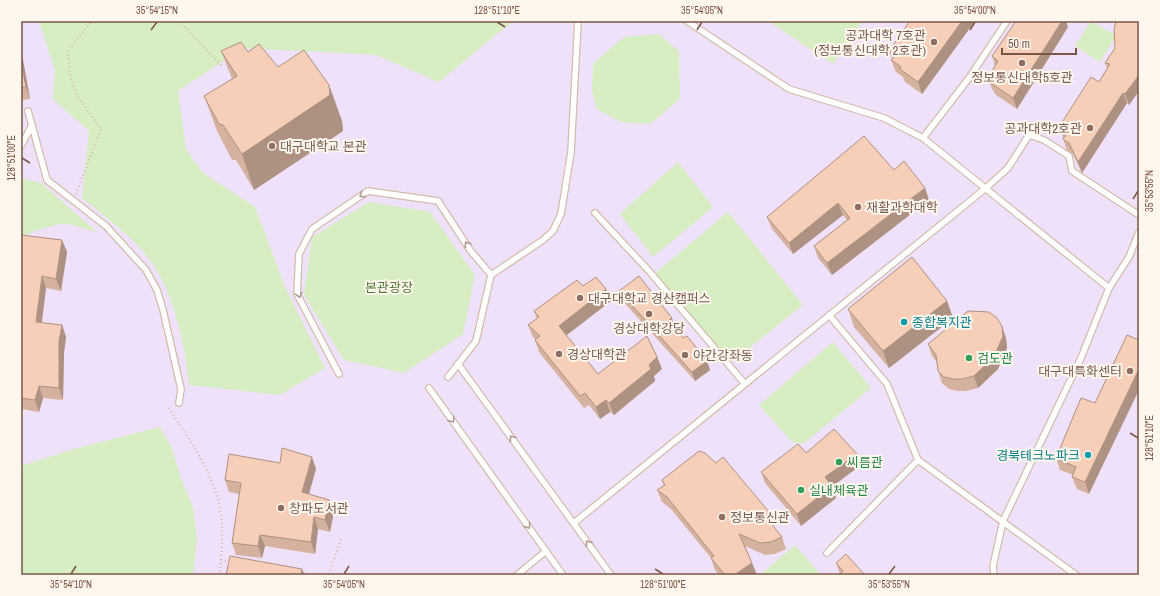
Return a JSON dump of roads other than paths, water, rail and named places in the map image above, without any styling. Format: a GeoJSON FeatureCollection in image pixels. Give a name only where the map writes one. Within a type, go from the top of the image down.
{"type":"FeatureCollection","features":[{"type":"Feature","properties":{"kind":"lane"},"geometry":{"type":"LineString","coordinates":[[448,377],[476,341],[490,275],[543,240],[553,231],[561,214],[571,152],[578,21]]}},
{"type":"Feature","properties":{"kind":"lane"},"geometry":{"type":"LineString","coordinates":[[687,21],[789,90],[884,118],[923,138],[1109,288]]}},
{"type":"Feature","properties":{"kind":"lane"},"geometry":{"type":"LineString","coordinates":[[923,138],[969,78],[1007,21]]}},
{"type":"Feature","properties":{"kind":"lane"},"geometry":{"type":"LineString","coordinates":[[28,111],[47,180],[106,226],[146,270],[157,290],[181,388],[179,403]]}},
{"type":"Feature","properties":{"kind":"lane"},"geometry":{"type":"LineString","coordinates":[[21,146],[32,126]]}},
{"type":"Feature","properties":{"kind":"lane"},"geometry":{"type":"LineString","coordinates":[[574,523],[986,188],[1008,168],[1029,135],[1044,140],[1069,156],[1072,171],[1139,215]]}},
{"type":"Feature","properties":{"kind":"lane"},"geometry":{"type":"LineString","coordinates":[[339,374],[297,294],[300,254],[312,229],[368,191],[438,201],[470,250],[490,275]]}},
{"type":"Feature","properties":{"kind":"lane"},"geometry":{"type":"LineString","coordinates":[[595,213],[649,271],[745,384]]}},
{"type":"Feature","properties":{"kind":"lane"},"geometry":{"type":"LineString","coordinates":[[994,575],[993,566],[1003,521],[1081,358],[1109,288],[1129,256],[1139,232]]}},
{"type":"Feature","properties":{"kind":"lane"},"geometry":{"type":"LineString","coordinates":[[829,315],[887,384],[918,460],[1076,575]]}},
{"type":"Feature","properties":{"kind":"lane"},"geometry":{"type":"LineString","coordinates":[[458,364],[611,575]]}},
{"type":"Feature","properties":{"kind":"lane"},"geometry":{"type":"LineString","coordinates":[[430,388],[563,575]]}},
{"type":"Feature","properties":{"kind":"lane"},"geometry":{"type":"LineString","coordinates":[[827,553],[918,460]]}},
{"type":"Feature","properties":{"kind":"lane"},"geometry":{"type":"LineString","coordinates":[[517,575],[546,551]]}},
{"type":"Feature","properties":{"kind":"place","name":"공과대학 7호관 (정보통신대학 2호관)"},"geometry":{"type":"Point","coordinates":[934,42]}},
{"type":"Feature","properties":{"kind":"place","name":"정보통신대학5호관"},"geometry":{"type":"Point","coordinates":[1022,63]}},
{"type":"Feature","properties":{"kind":"place","name":"공과대학2호관"},"geometry":{"type":"Point","coordinates":[1090,128]}},
{"type":"Feature","properties":{"kind":"place","name":"대구대학교 본관"},"geometry":{"type":"Point","coordinates":[272,146]}},
{"type":"Feature","properties":{"kind":"place","name":"재활과학대학"},"geometry":{"type":"Point","coordinates":[858,207]}},
{"type":"Feature","properties":{"kind":"place","name":"대구대학교 경산캠퍼스"},"geometry":{"type":"Point","coordinates":[580,298]}},
{"type":"Feature","properties":{"kind":"place","name":"경상대학강당"},"geometry":{"type":"Point","coordinates":[649,314]}},
{"type":"Feature","properties":{"kind":"place","name":"종합복지관"},"geometry":{"type":"Point","coordinates":[904,322]}},
{"type":"Feature","properties":{"kind":"place","name":"경상대학관"},"geometry":{"type":"Point","coordinates":[559,354]}},
{"type":"Feature","properties":{"kind":"place","name":"야간강좌동"},"geometry":{"type":"Point","coordinates":[685,355]}},
{"type":"Feature","properties":{"kind":"place","name":"검도관"},"geometry":{"type":"Point","coordinates":[969,358]}},
{"type":"Feature","properties":{"kind":"place","name":"대구대특화센터"},"geometry":{"type":"Point","coordinates":[1130,371]}},
{"type":"Feature","properties":{"kind":"place","name":"경북테크노파크"},"geometry":{"type":"Point","coordinates":[1088,455]}},
{"type":"Feature","properties":{"kind":"place","name":"씨름관"},"geometry":{"type":"Point","coordinates":[839,462]}},
{"type":"Feature","properties":{"kind":"place","name":"실내체육관"},"geometry":{"type":"Point","coordinates":[801,490]}},
{"type":"Feature","properties":{"kind":"place","name":"창파도서관"},"geometry":{"type":"Point","coordinates":[281,508]}},
{"type":"Feature","properties":{"kind":"place","name":"정보통신관"},"geometry":{"type":"Point","coordinates":[722,517]}},
{"type":"Feature","properties":{"kind":"park label","name":"본관광장"},"geometry":{"type":"Point","coordinates":[389,287]}}]}
